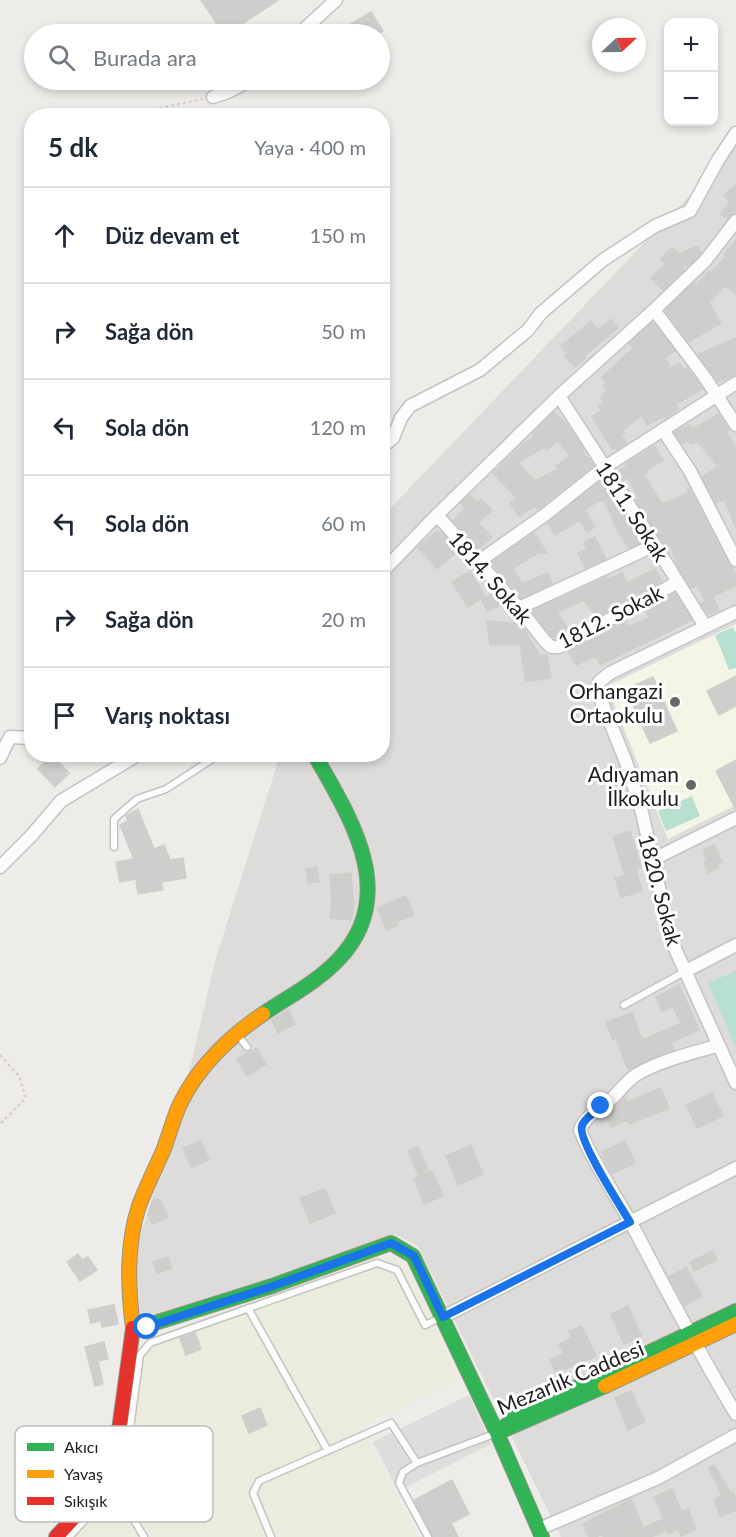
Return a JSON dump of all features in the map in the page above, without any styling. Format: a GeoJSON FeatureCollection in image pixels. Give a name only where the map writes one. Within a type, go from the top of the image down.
{"type":"FeatureCollection","features":[{"type":"Feature","properties":{"kind":"street"},"geometry":{"type":"LineString","coordinates":[[310,24],[336,0]]}},
{"type":"Feature","properties":{"kind":"street"},"geometry":{"type":"LineString","coordinates":[[213,97],[232,90]]}},
{"type":"Feature","properties":{"kind":"street"},"geometry":{"type":"LineString","coordinates":[[390,440],[410,406],[480,370],[528,330],[541,313],[603,260],[655,226],[690,211],[736,133]]}},
{"type":"Feature","properties":{"kind":"street"},"geometry":{"type":"LineString","coordinates":[[390,564],[437,514],[705,261],[736,221]]}},
{"type":"Feature","properties":{"kind":"street"},"geometry":{"type":"LineString","coordinates":[[654,310],[704,376],[736,425]]}},
{"type":"Feature","properties":{"kind":"street"},"geometry":{"type":"LineString","coordinates":[[478,562],[546,514],[605,467],[736,383]]}},
{"type":"Feature","properties":{"kind":"street","name":"1811. Sokak"},"geometry":{"type":"LineString","coordinates":[[560,396],[705,626]]}},
{"type":"Feature","properties":{"kind":"street"},"geometry":{"type":"LineString","coordinates":[[663,430],[690,471],[736,560]]}},
{"type":"Feature","properties":{"kind":"street","name":"1814. Sokak"},"geometry":{"type":"LineString","coordinates":[[437,514],[544,640]]}},
{"type":"Feature","properties":{"kind":"street"},"geometry":{"type":"LineString","coordinates":[[519,608],[656,545]]}},
{"type":"Feature","properties":{"kind":"street","name":"1812. Sokak"},"geometry":{"type":"LineString","coordinates":[[544,640],[551,646],[559,646],[678,582]]}},
{"type":"Feature","properties":{"kind":"street"},"geometry":{"type":"LineString","coordinates":[[705,626],[736,612]]}},
{"type":"Feature","properties":{"kind":"street","name":"1820. Sokak"},"geometry":{"type":"LineString","coordinates":[[705,626],[610,673],[599,682],[598,693],[629,772],[642,813],[671,940],[736,1083]]}},
{"type":"Feature","properties":{"kind":"street"},"geometry":{"type":"LineString","coordinates":[[0,758],[10,737],[24,738]]}},
{"type":"Feature","properties":{"kind":"street"},"geometry":{"type":"LineString","coordinates":[[0,867],[61,801],[126,762]]}},
{"type":"Feature","properties":{"kind":"street"},"geometry":{"type":"LineString","coordinates":[[120,1426],[133,1328],[129,1272],[139,1208],[182,1101],[212,1058],[237,1034],[271,1006],[326,973],[342,958],[371,907],[360,846],[344,808],[318,762]]}},
{"type":"Feature","properties":{"kind":"street"},"geometry":{"type":"LineString","coordinates":[[652,860],[736,819]]}},
{"type":"Feature","properties":{"kind":"street"},"geometry":{"type":"LineString","coordinates":[[686,971],[736,945]]}},
{"type":"Feature","properties":{"kind":"street"},"geometry":{"type":"LineString","coordinates":[[718,1045],[640,1073],[582,1123],[580,1130],[588,1150],[630,1222],[692,1340],[736,1412]]}},
{"type":"Feature","properties":{"kind":"street"},"geometry":{"type":"LineString","coordinates":[[443,1317],[736,1168]]}},
{"type":"Feature","properties":{"kind":"street"},"geometry":{"type":"LineString","coordinates":[[133,1328],[147,1327],[273,1286],[391,1243],[414,1256],[497,1432],[540,1533],[658,1479],[736,1436]]}},
{"type":"Feature","properties":{"kind":"street","name":"Mezarlık Caddesi"},"geometry":{"type":"LineString","coordinates":[[692,1340],[736,1311]]}},
{"type":"Feature","properties":{"kind":"street","name":"Mezarlık Caddesi"},"geometry":{"type":"LineString","coordinates":[[497,1432],[518,1415],[692,1340],[736,1324]]}},
{"type":"Feature","properties":{"kind":"street"},"geometry":{"type":"LineString","coordinates":[[56,1537],[70,1522]]}},
{"type":"Feature","properties":{"kind":"lane"},"geometry":{"type":"LineString","coordinates":[[114,848],[114,819],[137,800],[166,789],[208,762]]}},
{"type":"Feature","properties":{"kind":"lane"},"geometry":{"type":"LineString","coordinates":[[624,1005],[686,971]]}},
{"type":"Feature","properties":{"kind":"lane"},"geometry":{"type":"LineString","coordinates":[[237,1034],[247,1047]]}},
{"type":"Feature","properties":{"kind":"lane"},"geometry":{"type":"LineString","coordinates":[[130,1426],[140,1355],[150,1343],[377,1263],[397,1270],[425,1325],[443,1317]]}},
{"type":"Feature","properties":{"kind":"lane"},"geometry":{"type":"LineString","coordinates":[[248,1308],[328,1451]]}},
{"type":"Feature","properties":{"kind":"lane"},"geometry":{"type":"LineString","coordinates":[[271,1537],[253,1493],[259,1481],[391,1423],[417,1462]]}},
{"type":"Feature","properties":{"kind":"lane"},"geometry":{"type":"LineString","coordinates":[[428,1537],[399,1483],[403,1472],[417,1462],[497,1432]]}},
{"type":"Feature","properties":{"kind":"lane"},"geometry":{"type":"LineString","coordinates":[[69,1537],[83,1522]]}},
{"type":"Feature","properties":{"kind":"lane"},"geometry":{"type":"LineString","coordinates":[[135,1522],[144,1537]]}},
{"type":"Feature","properties":{"kind":"path"},"geometry":{"type":"LineString","coordinates":[[160,108],[213,97]]}},
{"type":"Feature","properties":{"kind":"path"},"geometry":{"type":"LineString","coordinates":[[0,1055],[19,1076],[26,1098],[0,1124]]}},
{"type":"Feature","properties":{"kind":"shaded area"},"geometry":{"type":"Polygon","coordinates":[[[736,147],[736,1537],[561,1537],[418,1246],[395,1234],[133,1328],[129,1272],[182,1101],[216,958],[278,762],[390,762],[390,509],[736,147]]]}},
{"type":"Feature","properties":{"kind":"shaded area"},"geometry":{"type":"Polygon","coordinates":[[[736,624],[736,805],[668,839],[607,686],[736,624]]]}},
{"type":"Feature","properties":{"kind":"shaded area"},"geometry":{"type":"Polygon","coordinates":[[[382,1253],[406,1261],[459,1381],[360,1426],[418,1537],[63,1537],[77,1522],[213,1522],[213,1426],[120,1426],[137,1343],[382,1253]]]}},
{"type":"Feature","properties":{"kind":"shaded area"},"geometry":{"type":"Polygon","coordinates":[[[469,1395],[491,1444],[398,1491],[373,1442],[469,1395]]]}},
{"type":"Feature","properties":{"kind":"green space"},"geometry":{"type":"Polygon","coordinates":[[[733,627],[736,634],[736,668],[729,670],[715,635],[733,627]]]}},
{"type":"Feature","properties":{"kind":"green space"},"geometry":{"type":"Polygon","coordinates":[[[692,796],[700,816],[666,831],[658,811],[692,796]]]}},
{"type":"Feature","properties":{"kind":"green space"},"geometry":{"type":"Polygon","coordinates":[[[736,971],[736,1048],[708,983],[736,971]]]}},
{"type":"Feature","properties":{"kind":"building"},"geometry":{"type":"Polygon","coordinates":[[[201,0],[278,0],[242,24],[217,24],[201,0]]]}},
{"type":"Feature","properties":{"kind":"building"},"geometry":{"type":"Polygon","coordinates":[[[371,12],[379,24],[351,24],[371,12]]]}},
{"type":"Feature","properties":{"kind":"building"},"geometry":{"type":"Polygon","coordinates":[[[736,185],[736,210],[727,219],[721,214],[730,202],[724,195],[736,185]]]}},
{"type":"Feature","properties":{"kind":"building"},"geometry":{"type":"Polygon","coordinates":[[[736,240],[736,295],[725,285],[709,303],[721,323],[689,342],[665,311],[694,283],[696,285],[709,271],[710,274],[736,240]]]}},
{"type":"Feature","properties":{"kind":"building"},"geometry":{"type":"Polygon","coordinates":[[[698,246],[701,253],[690,264],[682,267],[684,270],[663,290],[651,278],[665,264],[660,259],[672,247],[679,254],[698,246]]]}},
{"type":"Feature","properties":{"kind":"building"},"geometry":{"type":"Polygon","coordinates":[[[611,319],[618,328],[584,356],[586,358],[575,367],[565,356],[568,354],[561,346],[591,321],[598,330],[611,319]]]}},
{"type":"Feature","properties":{"kind":"building"},"geometry":{"type":"Polygon","coordinates":[[[653,322],[675,351],[665,357],[671,368],[679,364],[684,370],[687,368],[703,389],[676,404],[678,408],[666,418],[665,416],[647,425],[642,415],[623,430],[625,433],[621,436],[627,443],[616,450],[612,449],[592,417],[602,410],[599,407],[604,401],[600,398],[607,390],[603,387],[606,382],[601,378],[633,348],[629,343],[653,322]]]}},
{"type":"Feature","properties":{"kind":"building"},"geometry":{"type":"Polygon","coordinates":[[[736,338],[736,374],[718,382],[698,354],[736,338]]]}},
{"type":"Feature","properties":{"kind":"building"},"geometry":{"type":"Polygon","coordinates":[[[554,412],[571,429],[584,450],[582,451],[594,465],[540,508],[537,509],[535,506],[519,516],[510,503],[517,498],[493,473],[523,444],[534,437],[532,434],[554,412]],[[557,440],[547,450],[544,447],[518,463],[535,481],[558,469],[556,466],[570,456],[557,440]]]}},
{"type":"Feature","properties":{"kind":"building"},"geometry":{"type":"Polygon","coordinates":[[[719,414],[729,430],[726,432],[736,447],[736,528],[724,499],[716,503],[702,477],[718,467],[698,442],[690,444],[689,440],[682,443],[674,432],[690,425],[692,429],[719,414]]]}},
{"type":"Feature","properties":{"kind":"building"},"geometry":{"type":"Polygon","coordinates":[[[654,446],[663,460],[646,471],[644,475],[662,504],[689,493],[687,489],[689,488],[736,574],[736,586],[713,596],[719,610],[708,615],[701,604],[705,602],[698,585],[691,588],[678,567],[671,548],[667,549],[636,500],[639,498],[627,477],[623,480],[618,472],[626,464],[654,446]]]}},
{"type":"Feature","properties":{"kind":"building"},"geometry":{"type":"Polygon","coordinates":[[[603,479],[613,494],[609,497],[620,512],[623,511],[643,542],[629,548],[618,532],[604,500],[601,499],[585,510],[595,527],[587,532],[580,520],[555,535],[548,523],[603,479]]]}},
{"type":"Feature","properties":{"kind":"building"},"geometry":{"type":"Polygon","coordinates":[[[469,495],[477,502],[481,499],[492,510],[478,523],[492,537],[478,549],[453,520],[466,508],[461,503],[469,495]]]}},
{"type":"Feature","properties":{"kind":"building"},"geometry":{"type":"Polygon","coordinates":[[[437,531],[441,532],[458,551],[437,569],[418,547],[437,531]]]}},
{"type":"Feature","properties":{"kind":"building"},"geometry":{"type":"Polygon","coordinates":[[[534,533],[547,553],[538,553],[513,568],[522,584],[548,573],[552,584],[521,598],[491,563],[534,533]]]}},
{"type":"Feature","properties":{"kind":"building"},"geometry":{"type":"Polygon","coordinates":[[[595,537],[606,559],[585,568],[578,553],[587,549],[584,542],[595,537]]]}},
{"type":"Feature","properties":{"kind":"building"},"geometry":{"type":"Polygon","coordinates":[[[655,569],[662,581],[596,617],[584,600],[557,612],[570,632],[557,639],[550,635],[532,611],[607,577],[608,579],[622,573],[627,583],[655,569]]]}},
{"type":"Feature","properties":{"kind":"building"},"geometry":{"type":"Polygon","coordinates":[[[470,571],[485,596],[468,607],[452,582],[470,571]]]}},
{"type":"Feature","properties":{"kind":"building"},"geometry":{"type":"Polygon","coordinates":[[[495,593],[501,605],[487,611],[481,599],[495,593]]]}},
{"type":"Feature","properties":{"kind":"building"},"geometry":{"type":"Polygon","coordinates":[[[675,593],[692,620],[600,665],[596,656],[576,665],[568,651],[625,621],[628,627],[649,618],[645,609],[675,593]]]}},
{"type":"Feature","properties":{"kind":"building"},"geometry":{"type":"Polygon","coordinates":[[[487,621],[520,623],[540,656],[547,655],[551,678],[526,682],[520,645],[490,645],[487,621]]]}},
{"type":"Feature","properties":{"kind":"building"},"geometry":{"type":"Polygon","coordinates":[[[736,676],[736,706],[719,715],[707,691],[736,676]]]}},
{"type":"Feature","properties":{"kind":"building"},"geometry":{"type":"Polygon","coordinates":[[[653,677],[677,731],[650,743],[626,689],[653,677]]]}},
{"type":"Feature","properties":{"kind":"building"},"geometry":{"type":"Polygon","coordinates":[[[736,760],[736,810],[716,771],[736,760]]]}},
{"type":"Feature","properties":{"kind":"building"},"geometry":{"type":"Polygon","coordinates":[[[44,762],[59,762],[69,773],[55,787],[38,769],[44,762]]]}},
{"type":"Feature","properties":{"kind":"building"},"geometry":{"type":"Polygon","coordinates":[[[138,809],[154,849],[164,845],[170,860],[183,858],[186,878],[161,882],[163,890],[138,894],[136,879],[120,882],[116,862],[134,859],[120,825],[128,821],[126,816],[138,809]]]}},
{"type":"Feature","properties":{"kind":"building"},"geometry":{"type":"Polygon","coordinates":[[[630,831],[641,867],[636,869],[642,891],[621,897],[615,878],[625,875],[613,837],[630,831]]]}},
{"type":"Feature","properties":{"kind":"building"},"geometry":{"type":"Polygon","coordinates":[[[714,845],[722,862],[717,864],[718,868],[708,873],[703,850],[714,845]]]}},
{"type":"Feature","properties":{"kind":"building"},"geometry":{"type":"Polygon","coordinates":[[[317,867],[319,882],[308,883],[306,869],[317,867]]]}},
{"type":"Feature","properties":{"kind":"building"},"geometry":{"type":"Polygon","coordinates":[[[351,873],[354,900],[352,918],[351,920],[330,918],[332,897],[330,875],[351,873]]]}},
{"type":"Feature","properties":{"kind":"building"},"geometry":{"type":"Polygon","coordinates":[[[406,896],[414,915],[396,922],[398,925],[387,930],[377,908],[406,896]]]}},
{"type":"Feature","properties":{"kind":"building"},"geometry":{"type":"Polygon","coordinates":[[[679,985],[699,1030],[671,1043],[674,1050],[628,1069],[616,1038],[613,1040],[606,1022],[632,1013],[642,1040],[681,1023],[673,1007],[662,1011],[656,997],[679,985]]]}},
{"type":"Feature","properties":{"kind":"building"},"geometry":{"type":"Polygon","coordinates":[[[288,1009],[295,1024],[278,1033],[272,1020],[288,1009]]]}},
{"type":"Feature","properties":{"kind":"building"},"geometry":{"type":"Polygon","coordinates":[[[256,1048],[266,1064],[247,1076],[237,1059],[256,1048]]]}},
{"type":"Feature","properties":{"kind":"building"},"geometry":{"type":"Polygon","coordinates":[[[661,1088],[669,1108],[629,1124],[628,1120],[611,1127],[606,1114],[622,1100],[625,1098],[627,1102],[661,1088]]]}},
{"type":"Feature","properties":{"kind":"building"},"geometry":{"type":"Polygon","coordinates":[[[712,1093],[723,1116],[697,1128],[686,1105],[712,1093]]]}},
{"type":"Feature","properties":{"kind":"building"},"geometry":{"type":"Polygon","coordinates":[[[201,1141],[209,1160],[191,1167],[183,1148],[201,1141]]]}},
{"type":"Feature","properties":{"kind":"building"},"geometry":{"type":"Polygon","coordinates":[[[625,1141],[635,1163],[612,1174],[601,1152],[625,1141]]]}},
{"type":"Feature","properties":{"kind":"building"},"geometry":{"type":"Polygon","coordinates":[[[471,1145],[483,1174],[458,1185],[446,1156],[471,1145]]]}},
{"type":"Feature","properties":{"kind":"building"},"geometry":{"type":"Polygon","coordinates":[[[418,1147],[429,1173],[432,1171],[443,1196],[424,1204],[414,1179],[419,1177],[408,1151],[418,1147]]]}},
{"type":"Feature","properties":{"kind":"building"},"geometry":{"type":"Polygon","coordinates":[[[325,1189],[335,1213],[310,1223],[300,1198],[325,1189]]]}},
{"type":"Feature","properties":{"kind":"building"},"geometry":{"type":"Polygon","coordinates":[[[160,1199],[168,1217],[152,1224],[148,1214],[149,1210],[153,1200],[160,1199]]]}},
{"type":"Feature","properties":{"kind":"building"},"geometry":{"type":"Polygon","coordinates":[[[713,1251],[717,1260],[694,1271],[690,1262],[713,1251]]]}},
{"type":"Feature","properties":{"kind":"building"},"geometry":{"type":"Polygon","coordinates":[[[78,1254],[82,1260],[88,1257],[97,1270],[80,1281],[67,1262],[78,1254]]]}},
{"type":"Feature","properties":{"kind":"building"},"geometry":{"type":"Polygon","coordinates":[[[168,1257],[172,1268],[157,1273],[153,1262],[168,1257]]]}},
{"type":"Feature","properties":{"kind":"building"},"geometry":{"type":"Polygon","coordinates":[[[686,1267],[702,1296],[685,1306],[669,1277],[686,1267]]]}},
{"type":"Feature","properties":{"kind":"building"},"geometry":{"type":"Polygon","coordinates":[[[114,1305],[118,1324],[102,1327],[101,1321],[91,1323],[88,1310],[114,1305]]]}},
{"type":"Feature","properties":{"kind":"building"},"geometry":{"type":"Polygon","coordinates":[[[628,1306],[641,1336],[624,1344],[611,1314],[628,1306]]]}},
{"type":"Feature","properties":{"kind":"building"},"geometry":{"type":"Polygon","coordinates":[[[582,1326],[596,1356],[556,1373],[550,1360],[564,1354],[559,1344],[572,1338],[569,1331],[582,1326]]]}},
{"type":"Feature","properties":{"kind":"building"},"geometry":{"type":"Polygon","coordinates":[[[195,1333],[201,1349],[186,1355],[180,1338],[195,1333]]]}},
{"type":"Feature","properties":{"kind":"building"},"geometry":{"type":"Polygon","coordinates":[[[104,1342],[108,1359],[98,1361],[103,1384],[95,1386],[85,1347],[104,1342]]]}},
{"type":"Feature","properties":{"kind":"building"},"geometry":{"type":"Polygon","coordinates":[[[631,1391],[645,1422],[628,1430],[615,1398],[631,1391]]]}},
{"type":"Feature","properties":{"kind":"building"},"geometry":{"type":"Polygon","coordinates":[[[260,1408],[267,1425],[249,1433],[242,1416],[260,1408]]]}},
{"type":"Feature","properties":{"kind":"building"},"geometry":{"type":"Polygon","coordinates":[[[714,1465],[736,1498],[736,1510],[721,1517],[714,1500],[722,1496],[709,1468],[714,1465]]]}},
{"type":"Feature","properties":{"kind":"building"},"geometry":{"type":"Polygon","coordinates":[[[452,1480],[469,1514],[451,1523],[458,1537],[433,1537],[414,1500],[452,1480]]]}},
{"type":"Feature","properties":{"kind":"building"},"geometry":{"type":"Polygon","coordinates":[[[672,1489],[682,1512],[688,1509],[696,1530],[681,1536],[678,1529],[668,1534],[667,1530],[651,1537],[604,1537],[602,1534],[589,1537],[583,1524],[631,1499],[643,1526],[623,1536],[664,1519],[654,1497],[672,1489]]]}},
{"type":"Feature","properties":{"kind":"traffic: fast"},"geometry":{"type":"LineString","coordinates":[[263,1014],[312,982],[338,960],[357,935],[366,909],[368,883],[363,856],[342,804],[318,762]]}},
{"type":"Feature","properties":{"kind":"traffic: fast"},"geometry":{"type":"LineString","coordinates":[[142,1327],[272,1286],[391,1243],[413,1256],[497,1433],[542,1537]]}},
{"type":"Feature","properties":{"kind":"traffic: fast"},"geometry":{"type":"LineString","coordinates":[[605,1386],[497,1433],[518,1415],[736,1311]]}},
{"type":"Feature","properties":{"kind":"traffic: slow"},"geometry":{"type":"LineString","coordinates":[[133,1328],[129,1267],[135,1221],[178,1110],[187,1091],[205,1066],[238,1032],[263,1014]]}},
{"type":"Feature","properties":{"kind":"traffic: slow"},"geometry":{"type":"LineString","coordinates":[[605,1386],[736,1324]]}},
{"type":"Feature","properties":{"kind":"traffic: jam"},"geometry":{"type":"LineString","coordinates":[[120,1426],[133,1328],[142,1327]]}},
{"type":"Feature","properties":{"kind":"traffic: jam"},"geometry":{"type":"LineString","coordinates":[[56,1537],[70,1522]]}},
{"type":"Feature","properties":{"kind":"place","name":"Orhangazi Ortaokulu"},"geometry":{"type":"Point","coordinates":[675,702]}},
{"type":"Feature","properties":{"kind":"place","name":"Adıyaman İlkokulu"},"geometry":{"type":"Point","coordinates":[691,785]}},
{"type":"Feature","properties":{"kind":"route"},"geometry":{"type":"LineString","coordinates":[[147,1327],[273,1286],[391,1243],[414,1256],[443,1317],[630,1222],[588,1150],[580,1130],[582,1123],[601,1106]]}}]}
